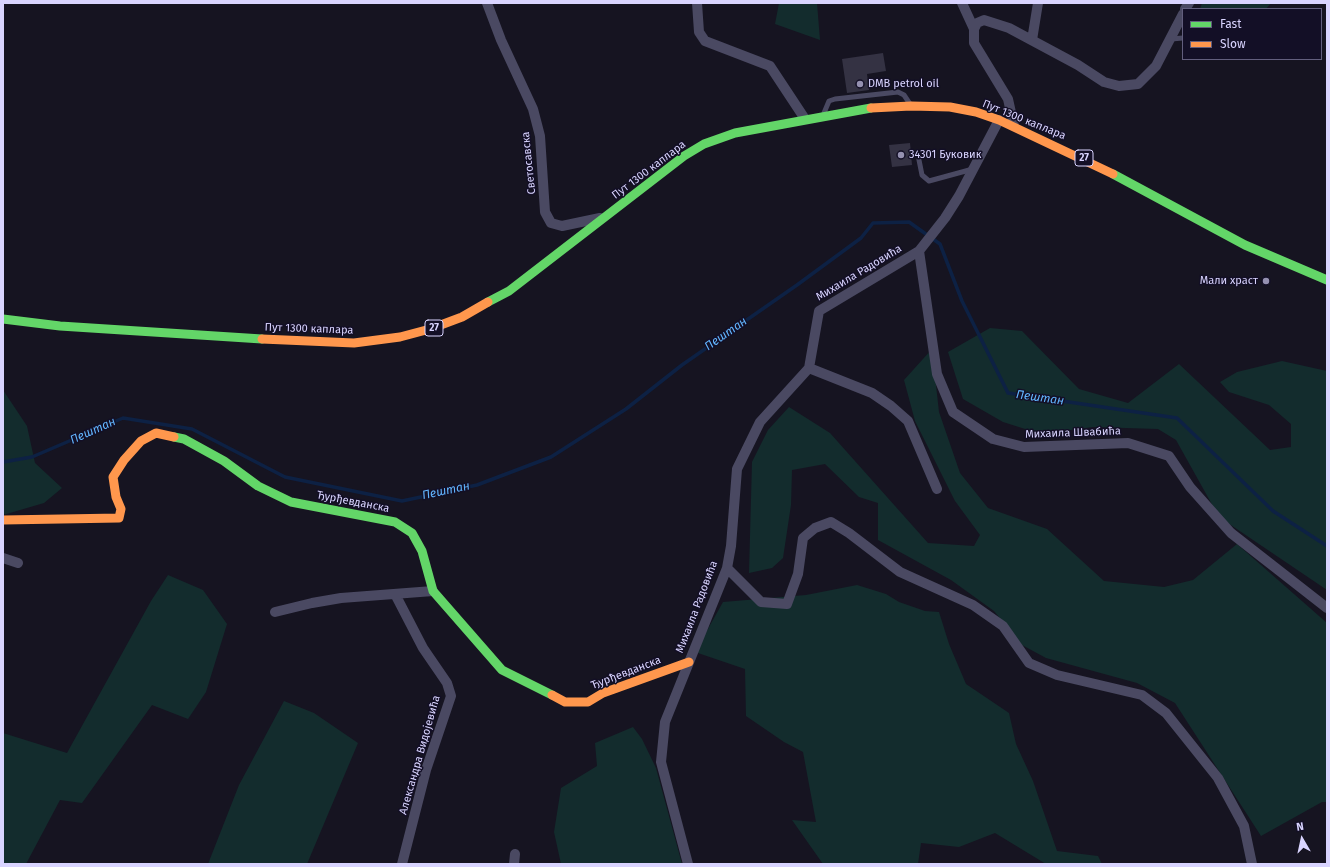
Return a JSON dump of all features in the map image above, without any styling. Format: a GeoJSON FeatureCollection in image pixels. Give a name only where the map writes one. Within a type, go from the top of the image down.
{"type":"FeatureCollection","features":[{"type":"Feature","properties":{"kind":"main road","name":"Пут 1300 каплара"},"geometry":{"type":"LineString","coordinates":[[3,319],[60,326],[324,343],[354,343],[384,340],[430,329],[481,308],[524,281],[679,160],[704,144],[735,133],[805,118],[872,108],[911,106],[950,107],[976,112],[1014,126],[1093,163],[1245,244],[1327,280]]}},
{"type":"Feature","properties":{"kind":"main road","name":"Ђурђевданска"},"geometry":{"type":"LineString","coordinates":[[3,520],[120,518],[121,509],[116,497],[113,477],[124,460],[141,441],[156,434],[184,439],[224,462],[258,486],[291,502],[395,522],[412,534],[422,551],[433,591],[502,670],[566,702],[588,702],[603,693],[689,662]]}},
{"type":"Feature","properties":{"kind":"street","name":"Светосавска"},"geometry":{"type":"LineString","coordinates":[[487,3],[501,40],[533,109],[540,136],[545,212],[551,223],[562,226],[608,216]]}},
{"type":"Feature","properties":{"kind":"street"},"geometry":{"type":"LineString","coordinates":[[697,3],[699,32],[705,41],[770,66],[805,118]]}},
{"type":"Feature","properties":{"kind":"street"},"geometry":{"type":"LineString","coordinates":[[962,3],[974,29],[974,43],[1008,99],[1014,126]]}},
{"type":"Feature","properties":{"kind":"street"},"geometry":{"type":"LineString","coordinates":[[1032,40],[1038,3]]}},
{"type":"Feature","properties":{"kind":"street"},"geometry":{"type":"LineString","coordinates":[[974,29],[978,23],[984,20],[1009,28],[1104,82],[1119,86],[1138,84],[1156,66],[1182,16]]}},
{"type":"Feature","properties":{"kind":"street","name":"Михаила Радовића"},"geometry":{"type":"LineString","coordinates":[[688,864],[661,762],[665,722],[727,568],[731,546],[737,469],[760,422],[808,368],[819,311],[919,251],[945,218],[974,169],[999,120]]}},
{"type":"Feature","properties":{"kind":"street","name":"Михаила Швабића"},"geometry":{"type":"LineString","coordinates":[[919,251],[937,374],[953,412],[993,439],[1024,448],[1128,443],[1169,456],[1190,487],[1231,533],[1327,608]]}},
{"type":"Feature","properties":{"kind":"street"},"geometry":{"type":"LineString","coordinates":[[808,368],[872,393],[891,406],[908,421],[937,488]]}},
{"type":"Feature","properties":{"kind":"street"},"geometry":{"type":"LineString","coordinates":[[727,568],[761,602],[787,604],[798,574],[803,538],[815,528],[831,522],[849,533],[900,572],[973,605],[1003,626],[1029,663],[1057,675],[1142,695],[1166,713],[1218,778],[1244,826],[1252,864]]}},
{"type":"Feature","properties":{"kind":"street"},"geometry":{"type":"LineString","coordinates":[[3,558],[18,562]]}},
{"type":"Feature","properties":{"kind":"street"},"geometry":{"type":"LineString","coordinates":[[275,612],[312,602],[341,598],[433,591]]}},
{"type":"Feature","properties":{"kind":"street","name":"Александра Видојевића"},"geometry":{"type":"LineString","coordinates":[[395,594],[423,648],[447,683],[451,696],[426,770],[404,863]]}},
{"type":"Feature","properties":{"kind":"lane"},"geometry":{"type":"LineString","coordinates":[[1170,39],[1182,38]]}},
{"type":"Feature","properties":{"kind":"lane"},"geometry":{"type":"LineString","coordinates":[[823,116],[829,101],[835,99],[898,92],[908,100],[911,106]]}},
{"type":"Feature","properties":{"kind":"lane"},"geometry":{"type":"LineString","coordinates":[[919,160],[922,175],[929,181],[974,169]]}},
{"type":"Feature","properties":{"kind":"green space"},"geometry":{"type":"Polygon","coordinates":[[[779,3],[817,3],[820,40],[775,24],[779,3]]]}},
{"type":"Feature","properties":{"kind":"green space"},"geometry":{"type":"Polygon","coordinates":[[[1202,3],[1271,3],[1267,8],[1200,8],[1202,3]]]}},
{"type":"Feature","properties":{"kind":"green space"},"geometry":{"type":"Polygon","coordinates":[[[990,328],[1022,331],[1079,389],[1128,403],[1179,364],[1270,450],[1291,447],[1291,424],[1269,405],[1229,392],[1220,382],[1237,372],[1282,361],[1327,371],[1327,590],[1219,517],[1176,440],[1158,429],[1093,427],[1041,434],[1003,422],[963,399],[948,352],[990,328]]]}},
{"type":"Feature","properties":{"kind":"green space"},"geometry":{"type":"Polygon","coordinates":[[[932,349],[939,412],[960,473],[988,508],[1047,529],[1104,581],[1164,587],[1193,580],[1237,544],[1327,623],[1327,802],[1322,802],[1261,836],[1175,703],[1137,683],[1046,658],[1022,645],[994,611],[951,580],[878,540],[878,503],[859,497],[825,464],[792,470],[791,505],[783,558],[772,568],[749,573],[752,462],[768,430],[789,407],[830,433],[928,543],[974,546],[980,535],[955,501],[915,421],[904,380],[932,349]]]}},
{"type":"Feature","properties":{"kind":"green space"},"geometry":{"type":"Polygon","coordinates":[[[3,390],[27,426],[35,463],[62,488],[44,503],[3,515],[3,390]]]}},
{"type":"Feature","properties":{"kind":"green space"},"geometry":{"type":"Polygon","coordinates":[[[168,575],[203,590],[227,624],[206,692],[188,719],[152,705],[82,803],[60,800],[26,864],[3,864],[3,733],[67,753],[151,601],[168,575]]]}},
{"type":"Feature","properties":{"kind":"green space"},"geometry":{"type":"Polygon","coordinates":[[[857,585],[886,594],[899,602],[925,611],[939,612],[949,644],[966,684],[1009,713],[1016,744],[1033,781],[1057,851],[1098,856],[1102,864],[1046,864],[995,833],[959,847],[921,843],[918,864],[823,864],[792,820],[816,822],[803,752],[784,742],[746,716],[745,669],[695,652],[723,602],[806,595],[857,585]]]}},
{"type":"Feature","properties":{"kind":"green space"},"geometry":{"type":"Polygon","coordinates":[[[284,701],[314,713],[358,743],[307,864],[208,864],[239,785],[284,701]]]}},
{"type":"Feature","properties":{"kind":"green space"},"geometry":{"type":"Polygon","coordinates":[[[633,727],[642,739],[656,768],[682,864],[561,864],[554,832],[561,788],[597,766],[595,743],[633,727]]]}},
{"type":"Feature","properties":{"kind":"building"},"geometry":{"type":"Polygon","coordinates":[[[883,53],[886,71],[867,74],[869,90],[847,93],[842,59],[883,53]]]}},
{"type":"Feature","properties":{"kind":"building"},"geometry":{"type":"Polygon","coordinates":[[[910,143],[912,165],[892,167],[889,145],[910,143]]]}},
{"type":"Feature","properties":{"kind":"waterway","name":"Пештан"},"geometry":{"type":"LineString","coordinates":[[3,462],[32,457],[123,418],[192,429],[285,477],[402,501],[477,485],[551,457],[626,409],[682,365],[797,285],[861,238],[873,223],[909,222],[940,244],[962,301],[1008,393],[1177,418],[1273,511],[1327,546]]}},
{"type":"Feature","properties":{"kind":"traffic: fast"},"geometry":{"type":"LineString","coordinates":[[488,302],[509,291],[684,156],[704,144],[735,133],[871,108]]}},
{"type":"Feature","properties":{"kind":"traffic: fast"},"geometry":{"type":"LineString","coordinates":[[1113,174],[1245,245],[1327,280]]}},
{"type":"Feature","properties":{"kind":"traffic: fast"},"geometry":{"type":"LineString","coordinates":[[3,319],[60,326],[262,339]]}},
{"type":"Feature","properties":{"kind":"traffic: fast"},"geometry":{"type":"LineString","coordinates":[[174,437],[184,439],[224,461],[258,486],[291,502],[395,522],[412,533],[422,551],[433,591],[502,670],[552,695]]}},
{"type":"Feature","properties":{"kind":"traffic: slow"},"geometry":{"type":"LineString","coordinates":[[871,108],[911,106],[950,107],[976,112],[999,120],[1113,174]]}},
{"type":"Feature","properties":{"kind":"traffic: slow"},"geometry":{"type":"LineString","coordinates":[[262,339],[354,343],[400,337],[430,329],[462,317],[488,302]]}},
{"type":"Feature","properties":{"kind":"traffic: slow"},"geometry":{"type":"LineString","coordinates":[[3,520],[119,518],[121,509],[116,497],[113,477],[124,460],[141,441],[156,433],[174,437]]}},
{"type":"Feature","properties":{"kind":"traffic: slow"},"geometry":{"type":"LineString","coordinates":[[552,695],[565,702],[588,702],[603,693],[689,662]]}},
{"type":"Feature","properties":{"kind":"place","name":"DMB petrol oil"},"geometry":{"type":"Point","coordinates":[860,84]}},
{"type":"Feature","properties":{"kind":"place","name":"34301 Буковик"},"geometry":{"type":"Point","coordinates":[901,155]}},
{"type":"Feature","properties":{"kind":"place","name":"Мали храст"},"geometry":{"type":"Point","coordinates":[1266,281]}}]}
